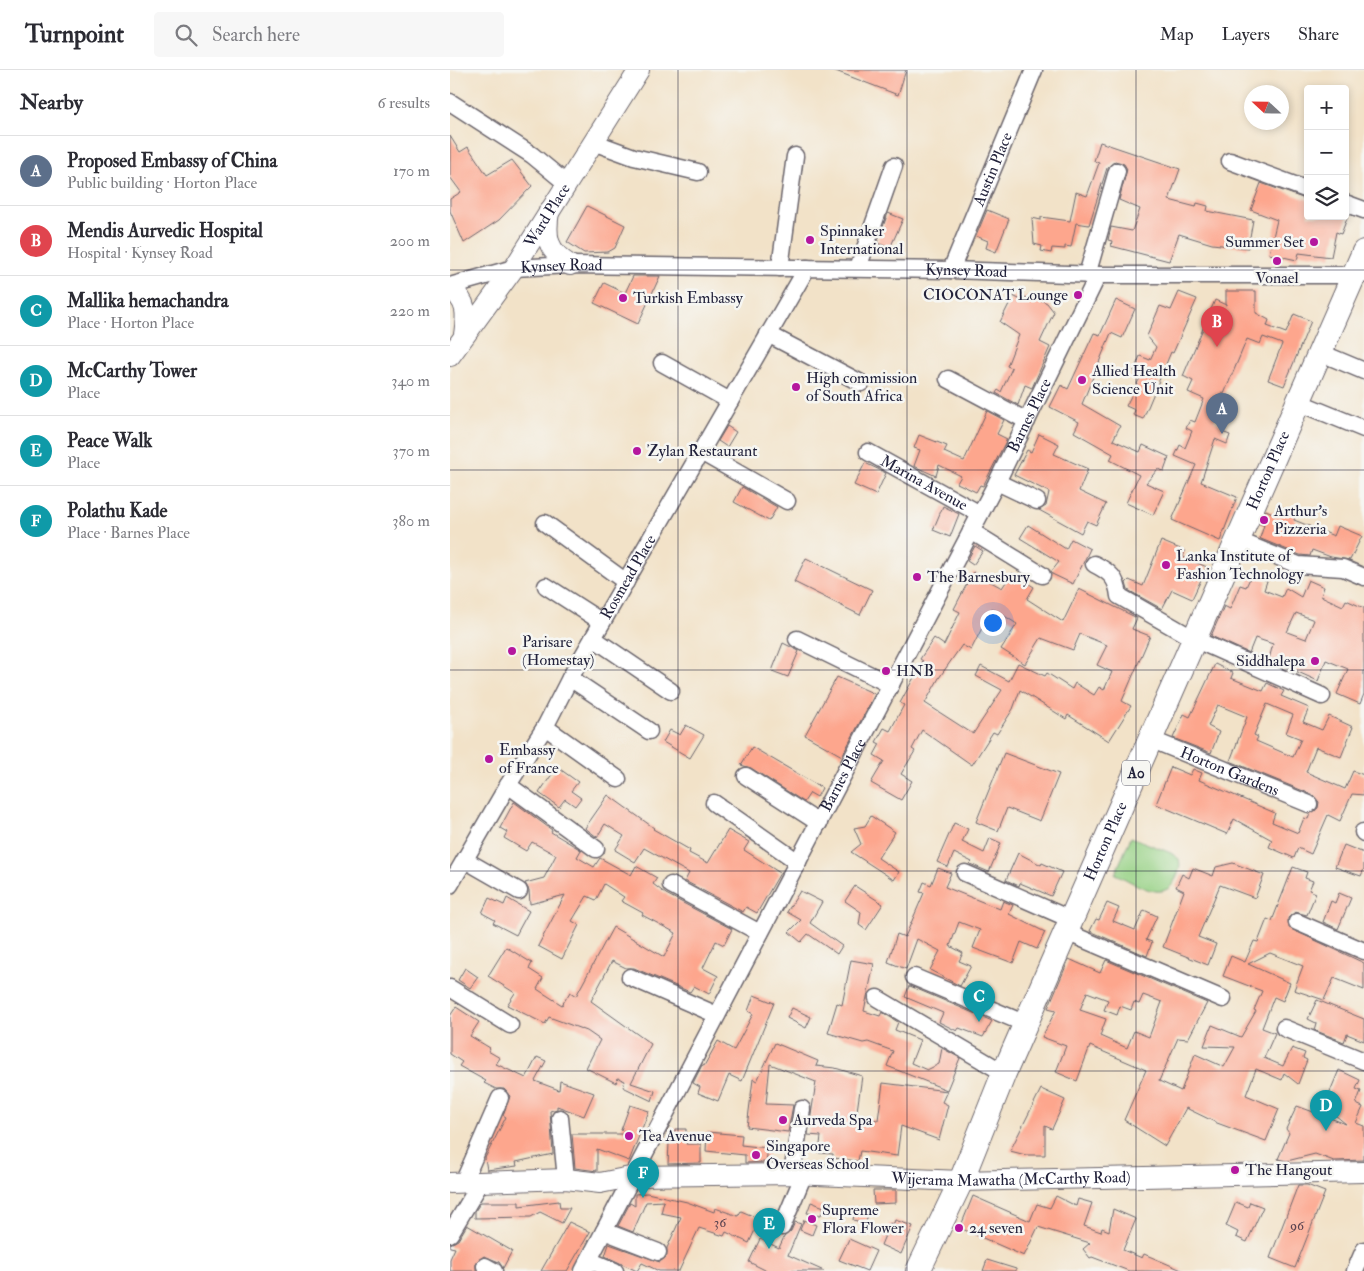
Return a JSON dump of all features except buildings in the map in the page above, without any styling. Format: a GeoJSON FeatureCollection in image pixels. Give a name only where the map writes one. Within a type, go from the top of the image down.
{"type":"FeatureCollection","features":[{"type":"Feature","properties":{"kind":"highway","name":"A0"},"geometry":{"type":"LineString","coordinates":[[1359,275],[1364,252]]}},
{"type":"Feature","properties":{"kind":"highway","name":"Horton Place"},"geometry":{"type":"LineString","coordinates":[[918,1271],[961,1181],[1004,1073],[1298,402],[1359,275]]}},
{"type":"Feature","properties":{"kind":"main road","name":"Ward Place"},"geometry":{"type":"LineString","coordinates":[[450,356],[514,268],[549,209],[639,70]]}},
{"type":"Feature","properties":{"kind":"main road"},"geometry":{"type":"LineString","coordinates":[[549,209],[547,226],[549,243],[556,256],[570,265]]}},
{"type":"Feature","properties":{"kind":"main road"},"geometry":{"type":"LineString","coordinates":[[450,287],[459,295],[466,308],[464,336]]}},
{"type":"Feature","properties":{"kind":"main road","name":"Wijerama Mawatha (McCarthy Road)"},"geometry":{"type":"LineString","coordinates":[[465,1183],[566,1178],[600,1183],[635,1176],[798,1174],[961,1181],[1364,1172]]}},
{"type":"Feature","properties":{"kind":"street","name":"Austin Place"},"geometry":{"type":"LineString","coordinates":[[951,270],[1034,70]]}},
{"type":"Feature","properties":{"kind":"street"},"geometry":{"type":"LineString","coordinates":[[450,102],[532,155],[566,183]]}},
{"type":"Feature","properties":{"kind":"street"},"geometry":{"type":"LineString","coordinates":[[593,142],[634,157],[698,172]]}},
{"type":"Feature","properties":{"kind":"street"},"geometry":{"type":"LineString","coordinates":[[780,268],[795,156]]}},
{"type":"Feature","properties":{"kind":"street"},"geometry":{"type":"LineString","coordinates":[[1230,161],[1304,189]]}},
{"type":"Feature","properties":{"kind":"street"},"geometry":{"type":"LineString","coordinates":[[858,268],[894,166]]}},
{"type":"Feature","properties":{"kind":"street","name":"Barnes Place"},"geometry":{"type":"LineString","coordinates":[[586,1266],[621,1196],[635,1176],[1027,421],[1093,275],[1116,172]]}},
{"type":"Feature","properties":{"kind":"street"},"geometry":{"type":"LineString","coordinates":[[1349,204],[1364,210]]}},
{"type":"Feature","properties":{"kind":"street","name":"Kynsey Road"},"geometry":{"type":"LineString","coordinates":[[450,287],[514,268],[570,265],[858,268],[1093,275],[1359,275]]}},
{"type":"Feature","properties":{"kind":"street","name":"Rosmead Place"},"geometry":{"type":"LineString","coordinates":[[450,886],[508,785],[545,727],[570,678],[807,268]]}},
{"type":"Feature","properties":{"kind":"street"},"geometry":{"type":"LineString","coordinates":[[768,334],[861,383]]}},
{"type":"Feature","properties":{"kind":"street"},"geometry":{"type":"LineString","coordinates":[[1321,353],[1364,371]]}},
{"type":"Feature","properties":{"kind":"street"},"geometry":{"type":"LineString","coordinates":[[662,364],[730,401]]}},
{"type":"Feature","properties":{"kind":"street"},"geometry":{"type":"LineString","coordinates":[[948,379],[1027,421]]}},
{"type":"Feature","properties":{"kind":"street"},"geometry":{"type":"LineString","coordinates":[[1298,402],[1364,429]]}},
{"type":"Feature","properties":{"kind":"street"},"geometry":{"type":"LineString","coordinates":[[701,452],[787,501]]}},
{"type":"Feature","properties":{"kind":"street","name":"Marina Avenue"},"geometry":{"type":"LineString","coordinates":[[868,452],[980,514]]}},
{"type":"Feature","properties":{"kind":"street"},"geometry":{"type":"LineString","coordinates":[[997,482],[1037,501]]}},
{"type":"Feature","properties":{"kind":"street"},"geometry":{"type":"LineString","coordinates":[[545,523],[626,582]]}},
{"type":"Feature","properties":{"kind":"street"},"geometry":{"type":"LineString","coordinates":[[971,531],[1042,576]]}},
{"type":"Feature","properties":{"kind":"street"},"geometry":{"type":"LineString","coordinates":[[1237,540],[1298,565],[1343,568],[1364,577]]}},
{"type":"Feature","properties":{"kind":"street"},"geometry":{"type":"LineString","coordinates":[[1094,564],[1109,571],[1118,584],[1119,596],[1194,640],[1322,696]]}},
{"type":"Feature","properties":{"kind":"street"},"geometry":{"type":"LineString","coordinates":[[546,586],[602,622]]}},
{"type":"Feature","properties":{"kind":"street"},"geometry":{"type":"LineString","coordinates":[[593,638],[671,691]]}},
{"type":"Feature","properties":{"kind":"street"},"geometry":{"type":"LineString","coordinates":[[797,639],[891,685]]}},
{"type":"Feature","properties":{"kind":"street"},"geometry":{"type":"LineString","coordinates":[[570,678],[649,731]]}},
{"type":"Feature","properties":{"kind":"street"},"geometry":{"type":"LineString","coordinates":[[545,727],[618,779]]}},
{"type":"Feature","properties":{"kind":"street","name":"Horton Gardens"},"geometry":{"type":"LineString","coordinates":[[1150,739],[1309,804]]}},
{"type":"Feature","properties":{"kind":"street"},"geometry":{"type":"LineString","coordinates":[[746,776],[819,823]]}},
{"type":"Feature","properties":{"kind":"street"},"geometry":{"type":"LineString","coordinates":[[508,785],[596,850]]}},
{"type":"Feature","properties":{"kind":"street"},"geometry":{"type":"LineString","coordinates":[[714,803],[798,862]]}},
{"type":"Feature","properties":{"kind":"street"},"geometry":{"type":"LineString","coordinates":[[465,860],[518,891]]}},
{"type":"Feature","properties":{"kind":"street"},"geometry":{"type":"LineString","coordinates":[[965,873],[1069,926],[1223,999]]}},
{"type":"Feature","properties":{"kind":"street"},"geometry":{"type":"LineString","coordinates":[[670,885],[760,933]]}},
{"type":"Feature","properties":{"kind":"street"},"geometry":{"type":"LineString","coordinates":[[1297,922],[1364,952]]}},
{"type":"Feature","properties":{"kind":"street"},"geometry":{"type":"LineString","coordinates":[[630,977],[717,1015]]}},
{"type":"Feature","properties":{"kind":"street"},"geometry":{"type":"LineString","coordinates":[[914,977],[1026,1024]]}},
{"type":"Feature","properties":{"kind":"street"},"geometry":{"type":"LineString","coordinates":[[450,988],[510,1025]]}},
{"type":"Feature","properties":{"kind":"street"},"geometry":{"type":"LineString","coordinates":[[878,998],[1004,1073]]}},
{"type":"Feature","properties":{"kind":"street"},"geometry":{"type":"LineString","coordinates":[[1284,1028],[1364,1061]]}},
{"type":"Feature","properties":{"kind":"street"},"geometry":{"type":"LineString","coordinates":[[450,1234],[465,1183],[500,1098]]}},
{"type":"Feature","properties":{"kind":"street"},"geometry":{"type":"LineString","coordinates":[[782,1227],[798,1174],[802,1109]]}},
{"type":"Feature","properties":{"kind":"street"},"geometry":{"type":"LineString","coordinates":[[560,1118],[566,1178]]}},
{"type":"Feature","properties":{"kind":"street"},"geometry":{"type":"LineString","coordinates":[[604,1232],[658,1252]]}},
{"type":"Feature","properties":{"kind":"street"},"geometry":{"type":"LineString","coordinates":[[1355,1271],[1364,1250]]}},
{"type":"Feature","properties":{"kind":"street"},"geometry":{"type":"LineString","coordinates":[[586,1266],[615,1271]]}},
{"type":"Feature","properties":{"kind":"green space"},"geometry":{"type":"Polygon","coordinates":[[[1131,837],[1171,853],[1179,859],[1179,871],[1171,886],[1164,890],[1149,890],[1115,874],[1131,837]]]}},
{"type":"Feature","properties":{"kind":"place","name":"Spinnaker International"},"geometry":{"type":"Point","coordinates":[810,240]}},
{"type":"Feature","properties":{"kind":"place","name":"Summer Set"},"geometry":{"type":"Point","coordinates":[1314,242]}},
{"type":"Feature","properties":{"kind":"place","name":"Vonael"},"geometry":{"type":"Point","coordinates":[1277,261]}},
{"type":"Feature","properties":{"kind":"place","name":"CIOCONAT Lounge"},"geometry":{"type":"Point","coordinates":[1078,295]}},
{"type":"Feature","properties":{"kind":"place","name":"Turkish Embassy"},"geometry":{"type":"Point","coordinates":[623,298]}},
{"type":"Feature","properties":{"kind":"place","name":"Mendis Aurvedic Hospital"},"geometry":{"type":"Point","coordinates":[1217,347]}},
{"type":"Feature","properties":{"kind":"place","name":"Allied Health Science Unit"},"geometry":{"type":"Point","coordinates":[1082,380]}},
{"type":"Feature","properties":{"kind":"place","name":"High commission of South Africa"},"geometry":{"type":"Point","coordinates":[796,387]}},
{"type":"Feature","properties":{"kind":"place","name":"Proposed Embassy of China"},"geometry":{"type":"Point","coordinates":[1222,434]}},
{"type":"Feature","properties":{"kind":"place","name":"Zylan Restaurant"},"geometry":{"type":"Point","coordinates":[637,451]}},
{"type":"Feature","properties":{"kind":"place","name":"Arthur's Pizzeria"},"geometry":{"type":"Point","coordinates":[1264,520]}},
{"type":"Feature","properties":{"kind":"place","name":"Lanka Institute of Fashion Technology"},"geometry":{"type":"Point","coordinates":[1166,565]}},
{"type":"Feature","properties":{"kind":"place","name":"The Barnesbury"},"geometry":{"type":"Point","coordinates":[917,577]}},
{"type":"Feature","properties":{"kind":"place","name":"Parisare (Homestay)"},"geometry":{"type":"Point","coordinates":[512,651]}},
{"type":"Feature","properties":{"kind":"place","name":"Siddhalepa"},"geometry":{"type":"Point","coordinates":[1315,661]}},
{"type":"Feature","properties":{"kind":"place","name":"HNB"},"geometry":{"type":"Point","coordinates":[886,671]}},
{"type":"Feature","properties":{"kind":"place","name":"Embassy of France"},"geometry":{"type":"Point","coordinates":[489,759]}},
{"type":"Feature","properties":{"kind":"place","name":"Mallika hemachandra"},"geometry":{"type":"Point","coordinates":[979,1022]}},
{"type":"Feature","properties":{"kind":"place","name":"Aurveda Spa"},"geometry":{"type":"Point","coordinates":[783,1120]}},
{"type":"Feature","properties":{"kind":"place","name":"McCarthy Tower"},"geometry":{"type":"Point","coordinates":[1326,1131]}},
{"type":"Feature","properties":{"kind":"place","name":"Tea Avenue"},"geometry":{"type":"Point","coordinates":[629,1136]}},
{"type":"Feature","properties":{"kind":"place","name":"Singapore Overseas School"},"geometry":{"type":"Point","coordinates":[756,1155]}},
{"type":"Feature","properties":{"kind":"place","name":"The Hangout"},"geometry":{"type":"Point","coordinates":[1235,1170]}},
{"type":"Feature","properties":{"kind":"place","name":"Polathu Kade"},"geometry":{"type":"Point","coordinates":[643,1198]}},
{"type":"Feature","properties":{"kind":"place","name":"Supreme Flora Flower"},"geometry":{"type":"Point","coordinates":[812,1219]}},
{"type":"Feature","properties":{"kind":"place","name":"24 seven"},"geometry":{"type":"Point","coordinates":[959,1228]}},
{"type":"Feature","properties":{"kind":"place","name":"Peace Walk"},"geometry":{"type":"Point","coordinates":[769,1249]}}]}
